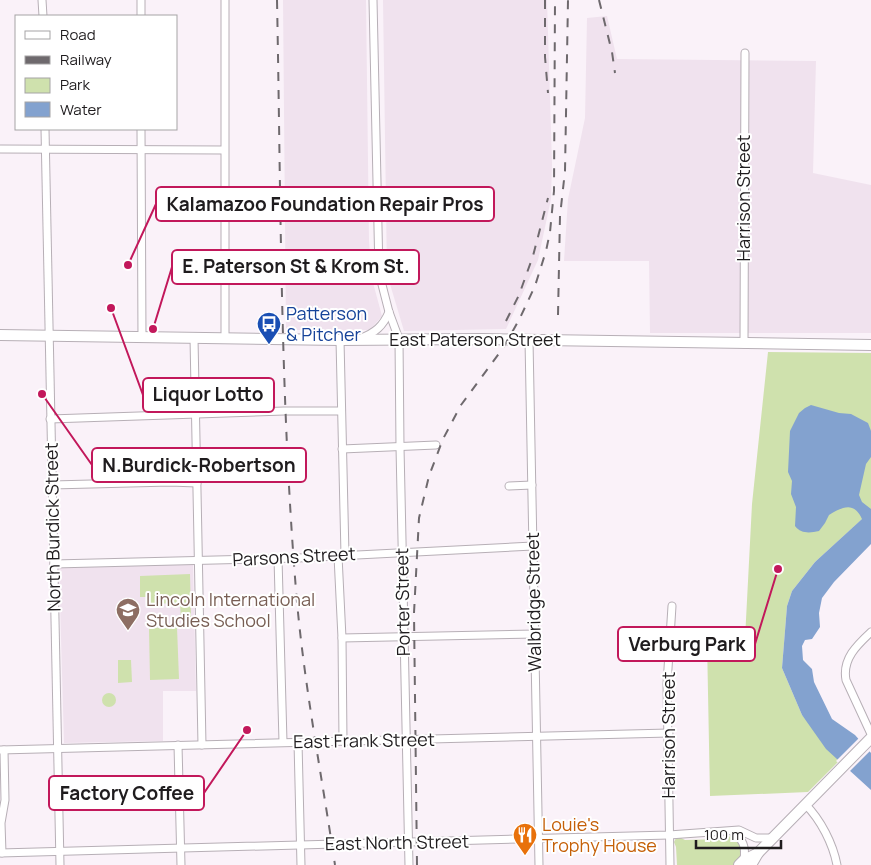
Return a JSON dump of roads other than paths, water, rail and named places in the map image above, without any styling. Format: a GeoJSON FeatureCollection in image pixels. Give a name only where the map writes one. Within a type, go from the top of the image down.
{"type":"FeatureCollection","features":[{"type":"Feature","properties":{"kind":"street"},"geometry":{"type":"LineString","coordinates":[[42,0],[43,15]]}},
{"type":"Feature","properties":{"kind":"street"},"geometry":{"type":"LineString","coordinates":[[141,0],[141,15]]}},
{"type":"Feature","properties":{"kind":"street"},"geometry":{"type":"LineString","coordinates":[[224,339],[225,0]]}},
{"type":"Feature","properties":{"kind":"street","name":"Porter Street"},"geometry":{"type":"LineString","coordinates":[[373,0],[379,273],[389,312],[399,339],[409,865]]}},
{"type":"Feature","properties":{"kind":"street","name":"Harrison Street"},"geometry":{"type":"LineString","coordinates":[[744,344],[745,53]]}},
{"type":"Feature","properties":{"kind":"street","name":"North Burdick Street"},"geometry":{"type":"LineString","coordinates":[[45,130],[60,865]]}},
{"type":"Feature","properties":{"kind":"street"},"geometry":{"type":"LineString","coordinates":[[141,130],[142,338]]}},
{"type":"Feature","properties":{"kind":"street"},"geometry":{"type":"LineString","coordinates":[[0,149],[224,150]]}},
{"type":"Feature","properties":{"kind":"street"},"geometry":{"type":"LineString","coordinates":[[355,340],[373,333],[384,323],[389,312]]}},
{"type":"Feature","properties":{"kind":"street","name":"East Paterson Street"},"geometry":{"type":"LineString","coordinates":[[0,335],[48,334],[142,338],[529,340],[871,345]]}},
{"type":"Feature","properties":{"kind":"street"},"geometry":{"type":"LineString","coordinates":[[194,338],[202,746]]}},
{"type":"Feature","properties":{"kind":"street"},"geometry":{"type":"LineString","coordinates":[[340,340],[343,741]]}},
{"type":"Feature","properties":{"kind":"street","name":"Walbridge Street"},"geometry":{"type":"LineString","coordinates":[[529,340],[539,865]]}},
{"type":"Feature","properties":{"kind":"street"},"geometry":{"type":"LineString","coordinates":[[50,419],[284,411],[341,411]]}},
{"type":"Feature","properties":{"kind":"street"},"geometry":{"type":"LineString","coordinates":[[342,449],[436,445]]}},
{"type":"Feature","properties":{"kind":"street"},"geometry":{"type":"LineString","coordinates":[[52,486],[197,483]]}},
{"type":"Feature","properties":{"kind":"street"},"geometry":{"type":"LineString","coordinates":[[509,486],[532,485]]}},
{"type":"Feature","properties":{"kind":"street","name":"Parsons Street"},"geometry":{"type":"LineString","coordinates":[[54,564],[278,558],[533,546]]}},
{"type":"Feature","properties":{"kind":"street"},"geometry":{"type":"LineString","coordinates":[[278,558],[283,742]]}},
{"type":"Feature","properties":{"kind":"street","name":"Harrison Street"},"geometry":{"type":"LineString","coordinates":[[670,865],[667,684],[672,606]]}},
{"type":"Feature","properties":{"kind":"street"},"geometry":{"type":"LineString","coordinates":[[745,863],[773,838],[871,737],[845,674],[846,664],[850,656],[855,648],[871,632]]}},
{"type":"Feature","properties":{"kind":"street"},"geometry":{"type":"LineString","coordinates":[[342,638],[536,634]]}},
{"type":"Feature","properties":{"kind":"street","name":"East Frank Street"},"geometry":{"type":"LineString","coordinates":[[2,750],[669,733]]}},
{"type":"Feature","properties":{"kind":"street"},"geometry":{"type":"LineString","coordinates":[[298,742],[301,865]]}},
{"type":"Feature","properties":{"kind":"street"},"geometry":{"type":"LineString","coordinates":[[178,745],[181,865]]}},
{"type":"Feature","properties":{"kind":"street"},"geometry":{"type":"LineString","coordinates":[[1,853],[1,823],[5,800],[2,750]]}},
{"type":"Feature","properties":{"kind":"street"},"geometry":{"type":"LineString","coordinates":[[805,804],[833,849],[837,865]]}},
{"type":"Feature","properties":{"kind":"street","name":"East North Street"},"geometry":{"type":"LineString","coordinates":[[1,853],[669,835],[733,832],[739,830],[756,838],[773,838]]}},
{"type":"Feature","properties":{"kind":"street"},"geometry":{"type":"LineString","coordinates":[[733,832],[745,845],[745,863]]}},
{"type":"Feature","properties":{"kind":"water"},"geometry":{"type":"Polygon","coordinates":[[[811,405],[839,413],[851,414],[868,423],[871,431],[871,457],[866,464],[859,495],[862,502],[871,509],[871,544],[834,582],[822,598],[819,613],[820,627],[812,639],[805,640],[802,646],[803,660],[812,669],[814,682],[832,719],[855,735],[871,753],[871,790],[826,749],[802,715],[782,668],[787,606],[792,591],[815,562],[862,519],[859,513],[847,507],[829,515],[819,531],[803,532],[795,526],[796,507],[791,494],[792,481],[788,472],[790,431],[799,413],[811,405]]]}},
{"type":"Feature","properties":{"kind":"railway"},"geometry":{"type":"LineString","coordinates":[[277,0],[282,301],[291,527],[304,668],[335,865]]}},
{"type":"Feature","properties":{"kind":"railway"},"geometry":{"type":"LineString","coordinates":[[545,0],[545,57],[548,93]]}},
{"type":"Feature","properties":{"kind":"railway"},"geometry":{"type":"LineString","coordinates":[[417,865],[414,613],[419,518],[429,476],[443,439],[461,405],[503,348],[519,320],[535,286],[546,251],[554,191],[555,0]]}},
{"type":"Feature","properties":{"kind":"railway"},"geometry":{"type":"LineString","coordinates":[[558,315],[560,216],[565,171],[568,0]]}},
{"type":"Feature","properties":{"kind":"railway"},"geometry":{"type":"LineString","coordinates":[[599,0],[612,52],[615,73]]}},
{"type":"Feature","properties":{"kind":"railway"},"geometry":{"type":"LineString","coordinates":[[506,321],[519,295],[533,256],[548,198]]}},
{"type":"Feature","properties":{"kind":"place","name":"Kalamazoo Foundation Repair Pros"},"geometry":{"type":"Point","coordinates":[128,265]}},
{"type":"Feature","properties":{"kind":"place","name":"Liquor Lotto"},"geometry":{"type":"Point","coordinates":[111,308]}},
{"type":"Feature","properties":{"kind":"place","name":"E. Paterson St & Krom St."},"geometry":{"type":"Point","coordinates":[153,329]}},
{"type":"Feature","properties":{"kind":"place","name":"Patterson & Pitcher"},"geometry":{"type":"Point","coordinates":[269,345]}},
{"type":"Feature","properties":{"kind":"place","name":"N.Burdick-Robertson"},"geometry":{"type":"Point","coordinates":[42,394]}},
{"type":"Feature","properties":{"kind":"place","name":"Verburg Park"},"geometry":{"type":"Point","coordinates":[778,569]}},
{"type":"Feature","properties":{"kind":"place","name":"Lincoln International Studies School"},"geometry":{"type":"Point","coordinates":[128,631]}},
{"type":"Feature","properties":{"kind":"place","name":"Factory Coffee"},"geometry":{"type":"Point","coordinates":[247,730]}},
{"type":"Feature","properties":{"kind":"place","name":"Louie's Trophy House"},"geometry":{"type":"Point","coordinates":[525,856]}}]}
